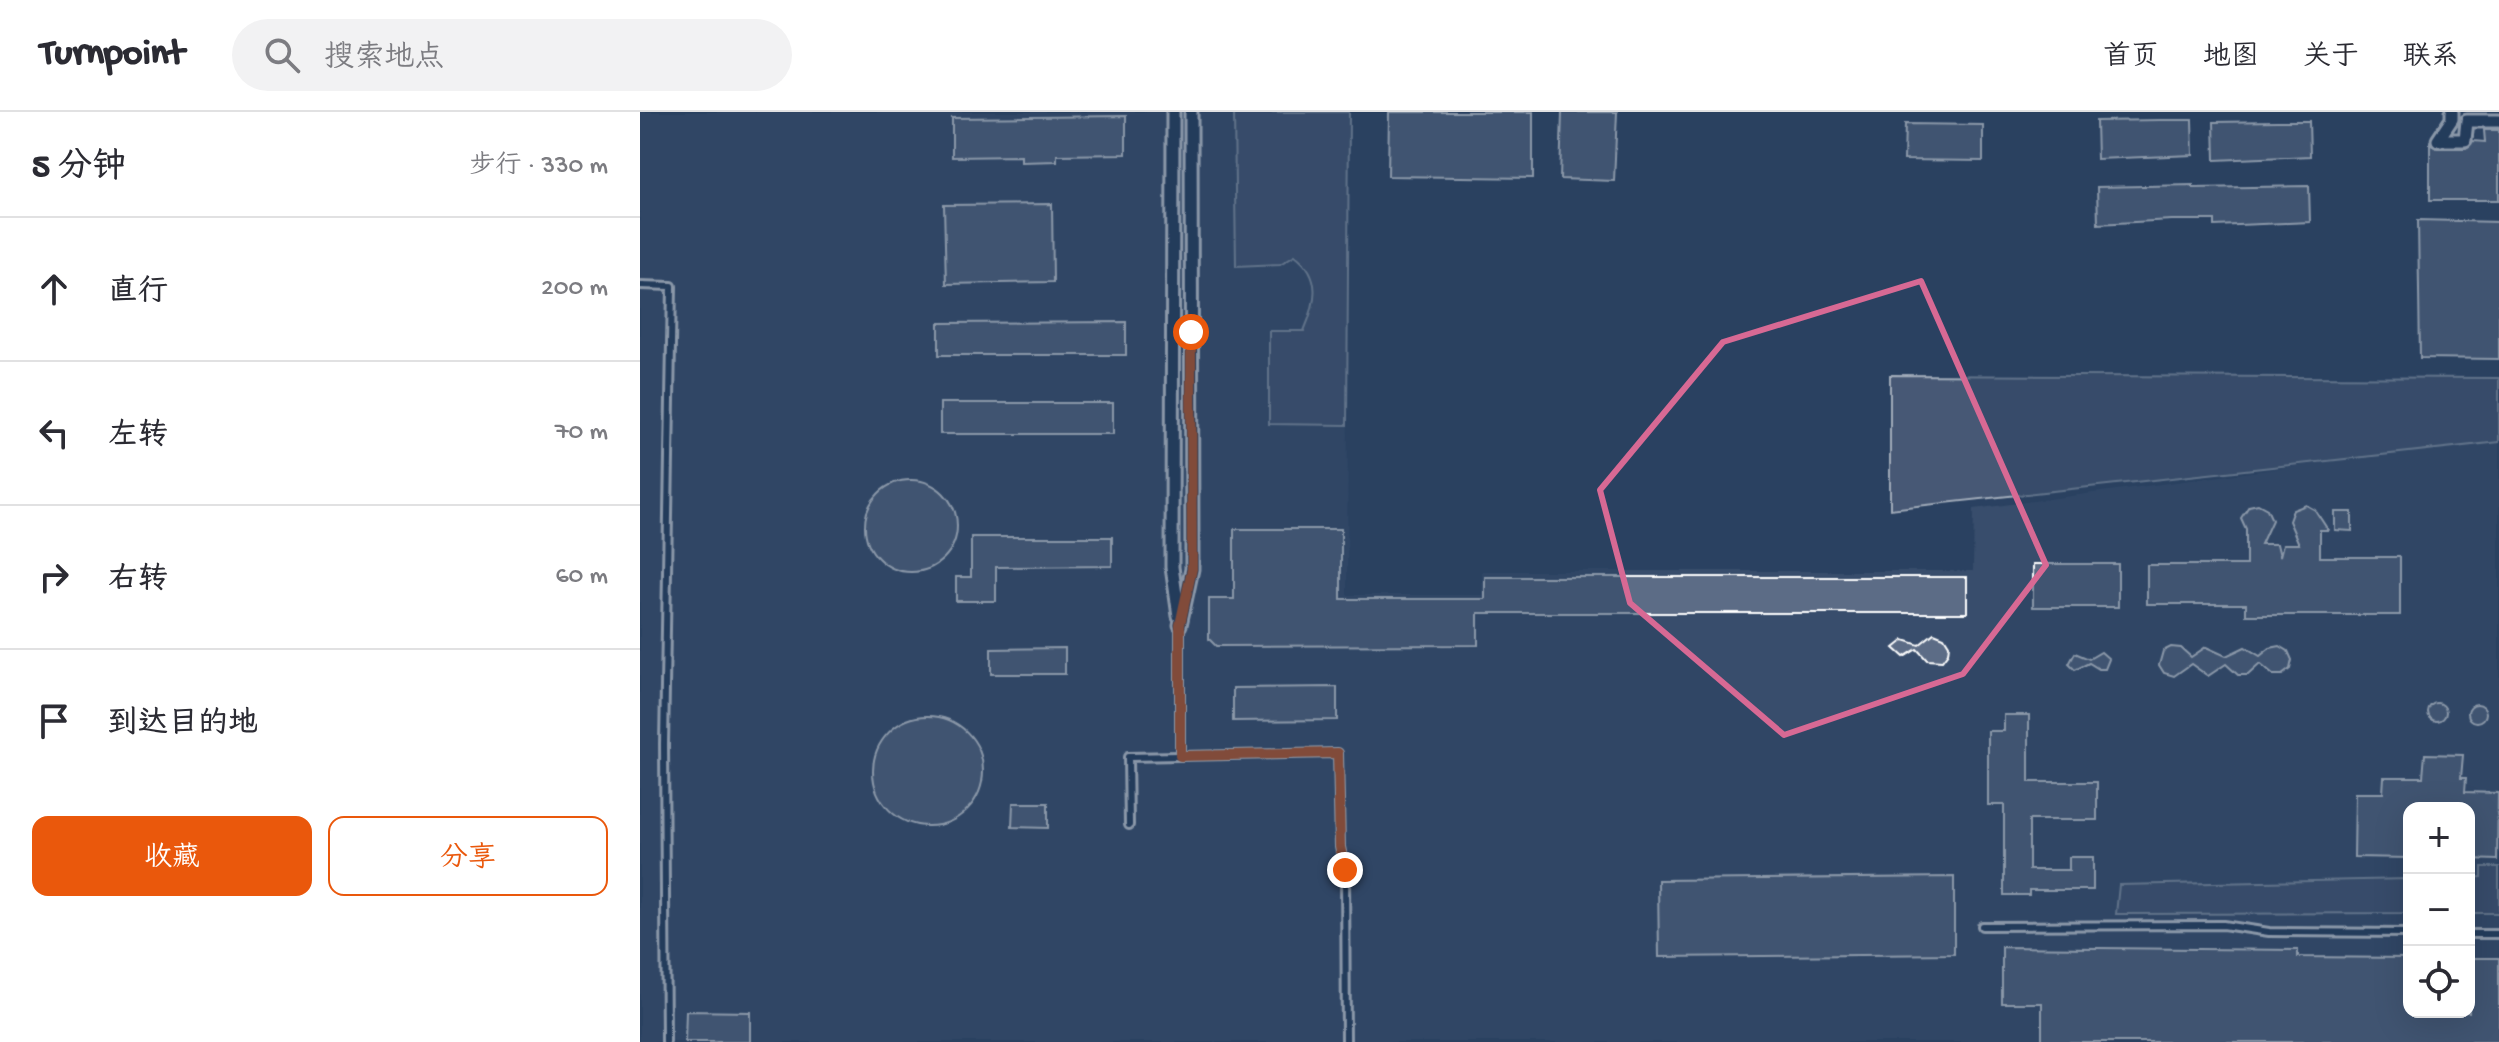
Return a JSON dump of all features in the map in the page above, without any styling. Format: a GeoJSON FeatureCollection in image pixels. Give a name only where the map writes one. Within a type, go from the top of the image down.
{"type":"FeatureCollection","features":[{"type":"Feature","properties":{"kind":"street"},"geometry":{"type":"LineString","coordinates":[[1173,112],[1172,567],[1180,625]]}},
{"type":"Feature","properties":{"kind":"street"},"geometry":{"type":"LineString","coordinates":[[1180,625],[1192,569],[1191,112]]}},
{"type":"Feature","properties":{"kind":"street"},"geometry":{"type":"LineString","coordinates":[[2452,112],[2452,119],[2438,140],[2465,140],[2467,121],[2499,121]]}},
{"type":"Feature","properties":{"kind":"lane"},"geometry":{"type":"LineString","coordinates":[[640,285],[672,286],[664,744],[666,1042]]}},
{"type":"Feature","properties":{"kind":"lane"},"geometry":{"type":"LineString","coordinates":[[1180,625],[1180,756]]}},
{"type":"Feature","properties":{"kind":"lane"},"geometry":{"type":"LineString","coordinates":[[1129,825],[1128,757],[1338,753],[1340,847],[1345,870],[1346,1042]]}},
{"type":"Feature","properties":{"kind":"lane"},"geometry":{"type":"LineString","coordinates":[[1982,926],[2223,925],[2269,932],[2403,933]]}},
{"type":"Feature","properties":{"kind":"lane"},"geometry":{"type":"LineString","coordinates":[[2475,934],[2499,934]]}},
{"type":"Feature","properties":{"kind":"highlighted area"},"geometry":{"type":"Polygon","coordinates":[[[1921,281],[2046,565],[1963,674],[1784,735],[1630,603],[1600,490],[1723,342],[1921,281]]]}},
{"type":"Feature","properties":{"kind":"shaded area"},"geometry":{"type":"Polygon","coordinates":[[[640,112],[1349,112],[1347,595],[1482,595],[1482,571],[1973,571],[1974,509],[2499,439],[2499,1042],[640,1042],[640,112]]]}},
{"type":"Feature","properties":{"kind":"shaded area"},"geometry":{"type":"Polygon","coordinates":[[[1234,112],[1349,112],[1347,425],[1269,424],[1269,331],[1304,331],[1314,300],[1313,281],[1304,263],[1295,255],[1280,264],[1236,266],[1234,112]]]}},
{"type":"Feature","properties":{"kind":"shaded area"},"geometry":{"type":"Polygon","coordinates":[[[1890,375],[2499,378],[2499,442],[1890,509],[1890,375]]]}},
{"type":"Feature","properties":{"kind":"shaded area"},"geometry":{"type":"Polygon","coordinates":[[[2482,867],[2499,867],[2499,913],[2475,913],[2475,878],[2482,877],[2482,867]]]}},
{"type":"Feature","properties":{"kind":"shaded area"},"geometry":{"type":"Polygon","coordinates":[[[2403,879],[2403,913],[2116,914],[2119,885],[2403,879]]]}},
{"type":"Feature","properties":{"kind":"building"},"geometry":{"type":"Polygon","coordinates":[[[1389,112],[1533,112],[1533,178],[1388,176],[1389,112]]]}},
{"type":"Feature","properties":{"kind":"building"},"geometry":{"type":"Polygon","coordinates":[[[1562,112],[1617,112],[1614,181],[1560,179],[1562,112]]]}},
{"type":"Feature","properties":{"kind":"building"},"geometry":{"type":"Polygon","coordinates":[[[1126,116],[1126,154],[1057,155],[1057,161],[1021,162],[1021,156],[952,157],[952,118],[1126,116]]]}},
{"type":"Feature","properties":{"kind":"building"},"geometry":{"type":"Polygon","coordinates":[[[2192,120],[2193,155],[2097,159],[2096,121],[2192,120]]]}},
{"type":"Feature","properties":{"kind":"building"},"geometry":{"type":"Polygon","coordinates":[[[2309,121],[2310,156],[2215,160],[2214,122],[2309,121]]]}},
{"type":"Feature","properties":{"kind":"building"},"geometry":{"type":"Polygon","coordinates":[[[1905,124],[1983,125],[1983,161],[1904,160],[1905,124]]]}},
{"type":"Feature","properties":{"kind":"building"},"geometry":{"type":"Polygon","coordinates":[[[2484,130],[2499,130],[2499,200],[2430,200],[2430,142],[2437,148],[2466,148],[2473,141],[2485,142],[2484,130]]]}},
{"type":"Feature","properties":{"kind":"building"},"geometry":{"type":"Polygon","coordinates":[[[2193,185],[2193,188],[2309,186],[2310,222],[2215,226],[2215,220],[2172,220],[2098,224],[2097,187],[2193,185]]]}},
{"type":"Feature","properties":{"kind":"building"},"geometry":{"type":"Polygon","coordinates":[[[1052,204],[1053,282],[946,284],[944,205],[1052,204]]]}},
{"type":"Feature","properties":{"kind":"building"},"geometry":{"type":"Polygon","coordinates":[[[2418,220],[2499,222],[2499,359],[2420,358],[2418,220]]]}},
{"type":"Feature","properties":{"kind":"building"},"geometry":{"type":"Polygon","coordinates":[[[1126,322],[1126,355],[939,355],[939,323],[1126,322]]]}},
{"type":"Feature","properties":{"kind":"building"},"geometry":{"type":"Polygon","coordinates":[[[940,403],[1113,403],[1113,434],[940,434],[940,403]]]}},
{"type":"Feature","properties":{"kind":"building"},"geometry":{"type":"Polygon","coordinates":[[[911,480],[929,483],[944,493],[954,508],[957,526],[954,544],[944,559],[929,569],[911,572],[893,569],[878,559],[868,544],[865,526],[868,508],[878,493],[893,483],[911,480]]]}},
{"type":"Feature","properties":{"kind":"building"},"geometry":{"type":"Polygon","coordinates":[[[2258,504],[2267,509],[2272,520],[2261,544],[2277,544],[2280,556],[2283,544],[2299,544],[2289,521],[2293,510],[2306,505],[2315,510],[2328,530],[2320,530],[2320,557],[2400,557],[2400,615],[2246,615],[2246,604],[2147,604],[2147,565],[2246,565],[2246,529],[2241,518],[2249,506],[2258,504]]]}},
{"type":"Feature","properties":{"kind":"building"},"geometry":{"type":"Polygon","coordinates":[[[2335,512],[2352,512],[2352,531],[2335,530],[2335,512]]]}},
{"type":"Feature","properties":{"kind":"building"},"geometry":{"type":"Polygon","coordinates":[[[1234,529],[1341,529],[1341,599],[1485,599],[1485,577],[1967,577],[1967,613],[1478,613],[1478,645],[1216,646],[1209,639],[1209,599],[1234,599],[1234,529]]]}},
{"type":"Feature","properties":{"kind":"building"},"geometry":{"type":"Polygon","coordinates":[[[971,537],[1112,537],[1112,566],[996,567],[996,601],[956,601],[956,577],[971,577],[971,537]]]}},
{"type":"Feature","properties":{"kind":"building"},"geometry":{"type":"Polygon","coordinates":[[[2033,564],[2118,564],[2118,607],[2033,607],[2033,564]]]}},
{"type":"Feature","properties":{"kind":"building"},"geometry":{"type":"Polygon","coordinates":[[[1934,633],[1944,637],[1949,645],[1942,661],[1927,660],[1917,649],[1904,657],[1894,648],[1904,640],[1919,645],[1934,633]]]}},
{"type":"Feature","properties":{"kind":"building"},"geometry":{"type":"Polygon","coordinates":[[[2280,646],[2288,651],[2292,660],[2290,669],[2282,675],[2273,675],[2260,664],[2248,675],[2238,675],[2226,664],[2208,676],[2191,664],[2174,676],[2164,673],[2159,665],[2163,651],[2171,647],[2181,648],[2191,657],[2206,647],[2226,656],[2245,647],[2260,656],[2270,648],[2280,646]]]}},
{"type":"Feature","properties":{"kind":"building"},"geometry":{"type":"Polygon","coordinates":[[[1065,648],[1065,674],[991,674],[991,649],[1065,648]]]}},
{"type":"Feature","properties":{"kind":"building"},"geometry":{"type":"Polygon","coordinates":[[[2101,652],[2109,659],[2105,669],[2089,663],[2075,670],[2069,664],[2075,653],[2089,659],[2101,652]]]}},
{"type":"Feature","properties":{"kind":"building"},"geometry":{"type":"Polygon","coordinates":[[[1337,687],[1337,720],[1233,721],[1233,688],[1337,687]]]}},
{"type":"Feature","properties":{"kind":"building"},"geometry":{"type":"Polygon","coordinates":[[[2437,703],[2446,712],[2437,721],[2428,712],[2437,703]]]}},
{"type":"Feature","properties":{"kind":"building"},"geometry":{"type":"Polygon","coordinates":[[[2477,704],[2486,713],[2477,722],[2468,713],[2477,704]]]}},
{"type":"Feature","properties":{"kind":"building"},"geometry":{"type":"Polygon","coordinates":[[[2004,715],[2029,715],[2029,782],[2097,782],[2097,820],[2029,820],[2029,870],[2069,870],[2069,857],[2093,857],[2093,890],[2029,890],[2029,895],[2004,895],[2004,805],[1988,805],[1988,731],[2004,731],[2004,715]]]}},
{"type":"Feature","properties":{"kind":"building"},"geometry":{"type":"Polygon","coordinates":[[[928,716],[949,720],[967,732],[979,750],[983,771],[979,792],[967,810],[949,822],[928,826],[907,822],[889,810],[877,792],[873,771],[877,750],[889,732],[907,720],[928,716]]]}},
{"type":"Feature","properties":{"kind":"building"},"geometry":{"type":"Polygon","coordinates":[[[2425,754],[2463,755],[2461,778],[2466,778],[2465,792],[2498,793],[2497,860],[2475,859],[2475,802],[2403,802],[2403,858],[2354,857],[2355,793],[2383,793],[2384,777],[2423,777],[2425,754]]]}},
{"type":"Feature","properties":{"kind":"building"},"geometry":{"type":"Polygon","coordinates":[[[1013,803],[1048,803],[1048,828],[1012,827],[1013,803]]]}},
{"type":"Feature","properties":{"kind":"building"},"geometry":{"type":"Polygon","coordinates":[[[1954,877],[1954,954],[1659,957],[1658,880],[1954,877]]]}},
{"type":"Feature","properties":{"kind":"building"},"geometry":{"type":"Polygon","coordinates":[[[2002,947],[2298,950],[2298,957],[2403,958],[2403,1018],[2475,1018],[2475,958],[2499,958],[2499,1042],[2042,1042],[2042,1003],[2002,1003],[2002,947]]]}},
{"type":"Feature","properties":{"kind":"building"},"geometry":{"type":"Polygon","coordinates":[[[686,1011],[750,1012],[750,1042],[685,1042],[686,1011]]]}},
{"type":"Feature","properties":{"kind":"route"},"geometry":{"type":"LineString","coordinates":[[1191,332],[1192,569],[1180,625],[1180,756],[1338,753],[1340,847],[1345,870]]}}]}
